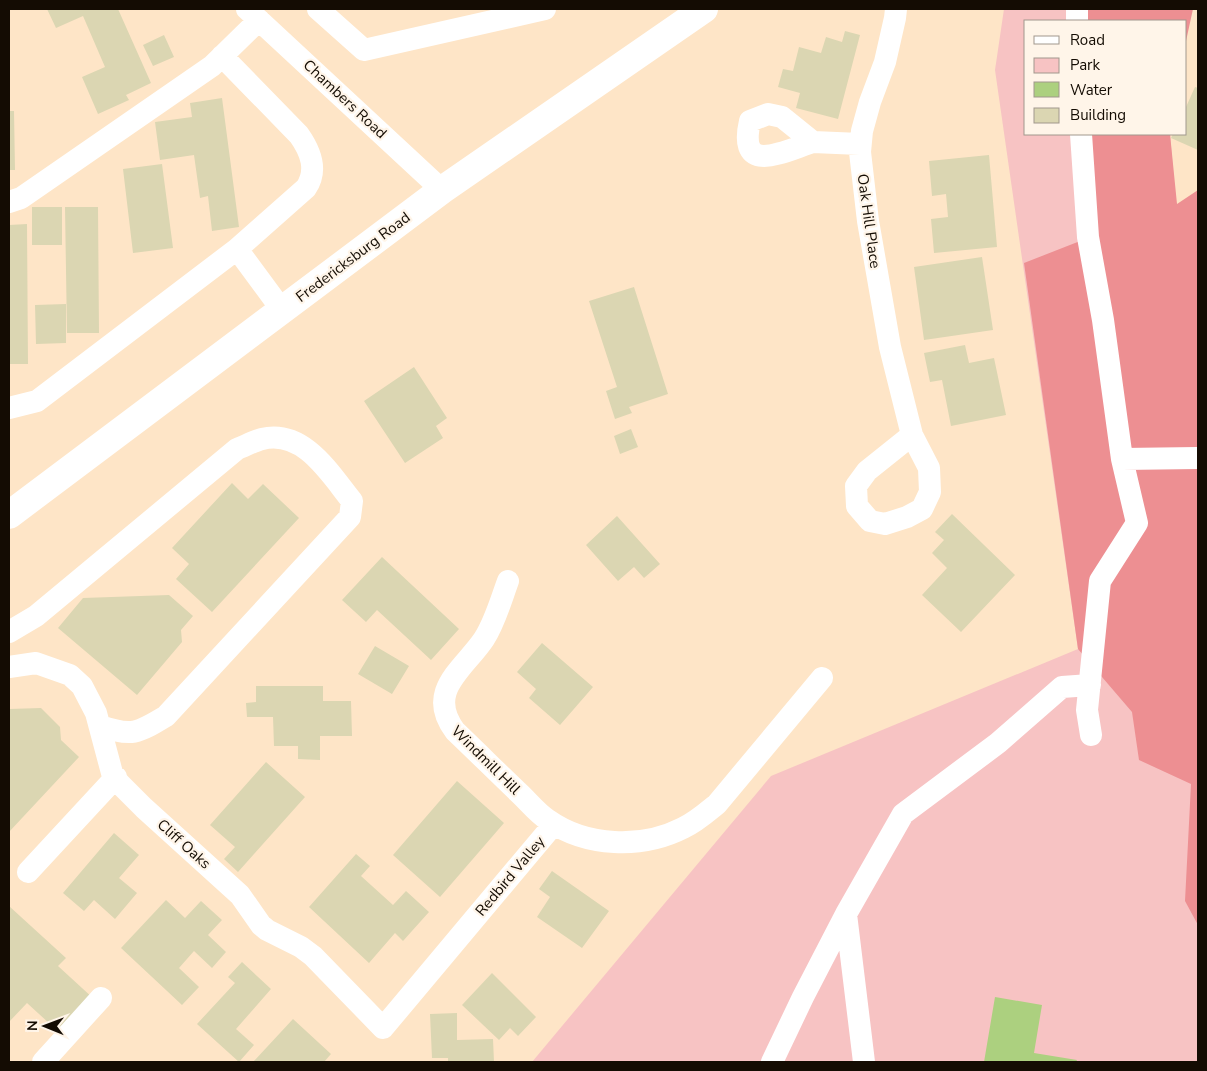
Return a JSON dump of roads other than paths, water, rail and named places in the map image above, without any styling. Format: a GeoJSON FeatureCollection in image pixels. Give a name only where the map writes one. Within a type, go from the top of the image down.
{"type":"FeatureCollection","features":[{"type":"Feature","properties":{"kind":"main road","name":"Fredericksburg Road"},"geometry":{"type":"LineString","coordinates":[[10,510],[442,190],[704,9]]}},
{"type":"Feature","properties":{"kind":"street"},"geometry":{"type":"LineString","coordinates":[[318,9],[364,50],[545,9]]}},
{"type":"Feature","properties":{"kind":"street","name":"Oak Hill Place"},"geometry":{"type":"LineString","coordinates":[[896,9],[885,62],[870,102],[862,131],[860,152],[868,221],[890,347],[912,435]]}},
{"type":"Feature","properties":{"kind":"street"},"geometry":{"type":"LineString","coordinates":[[9,202],[21,198],[212,66],[222,56],[253,14]]}},
{"type":"Feature","properties":{"kind":"street","name":"Chambers Road"},"geometry":{"type":"LineString","coordinates":[[253,14],[442,190]]}},
{"type":"Feature","properties":{"kind":"street"},"geometry":{"type":"LineString","coordinates":[[9,408],[37,401],[237,249],[306,188],[311,180],[313,159],[299,135],[222,56]]}},
{"type":"Feature","properties":{"kind":"street"},"geometry":{"type":"LineString","coordinates":[[1081,135],[1088,237],[1103,320],[1122,459],[1137,523],[1100,581],[1088,710],[1091,735]]}},
{"type":"Feature","properties":{"kind":"street"},"geometry":{"type":"LineString","coordinates":[[813,142],[860,144]]}},
{"type":"Feature","properties":{"kind":"street"},"geometry":{"type":"LineString","coordinates":[[237,249],[282,310]]}},
{"type":"Feature","properties":{"kind":"street"},"geometry":{"type":"LineString","coordinates":[[9,632],[36,616],[237,449],[263,438],[288,438],[310,451],[352,501],[350,517],[166,716],[141,731],[119,732],[100,726]]}},
{"type":"Feature","properties":{"kind":"street"},"geometry":{"type":"LineString","coordinates":[[1122,459],[1198,458],[1198,463]]}},
{"type":"Feature","properties":{"kind":"street","name":"Windmill Hill"},"geometry":{"type":"LineString","coordinates":[[508,581],[485,638],[456,672],[446,691],[444,712],[448,722],[455,731],[547,820],[554,824]]}},
{"type":"Feature","properties":{"kind":"street","name":"Cliff Oaks"},"geometry":{"type":"LineString","coordinates":[[9,667],[36,663],[70,675],[82,686],[96,713],[112,773],[144,808],[240,895],[261,925],[301,947],[313,956],[383,1028]]}},
{"type":"Feature","properties":{"kind":"street","name":"Redbird Valley"},"geometry":{"type":"LineString","coordinates":[[383,1028],[554,824],[571,832],[598,840],[626,842],[655,838],[682,829],[717,804],[822,678]]}},
{"type":"Feature","properties":{"kind":"street"},"geometry":{"type":"LineString","coordinates":[[772,1062],[846,914],[903,814],[998,743],[1062,687],[1090,686]]}},
{"type":"Feature","properties":{"kind":"street"},"geometry":{"type":"LineString","coordinates":[[28,872],[116,777]]}},
{"type":"Feature","properties":{"kind":"street"},"geometry":{"type":"LineString","coordinates":[[846,914],[864,1062]]}},
{"type":"Feature","properties":{"kind":"street"},"geometry":{"type":"LineString","coordinates":[[43,1062],[101,998]]}},
{"type":"Feature","properties":{"kind":"water"},"geometry":{"type":"Polygon","coordinates":[[[995,997],[1042,1005],[1034,1053],[1077,1060],[1076,1062],[984,1062],[995,997]]]}}]}
